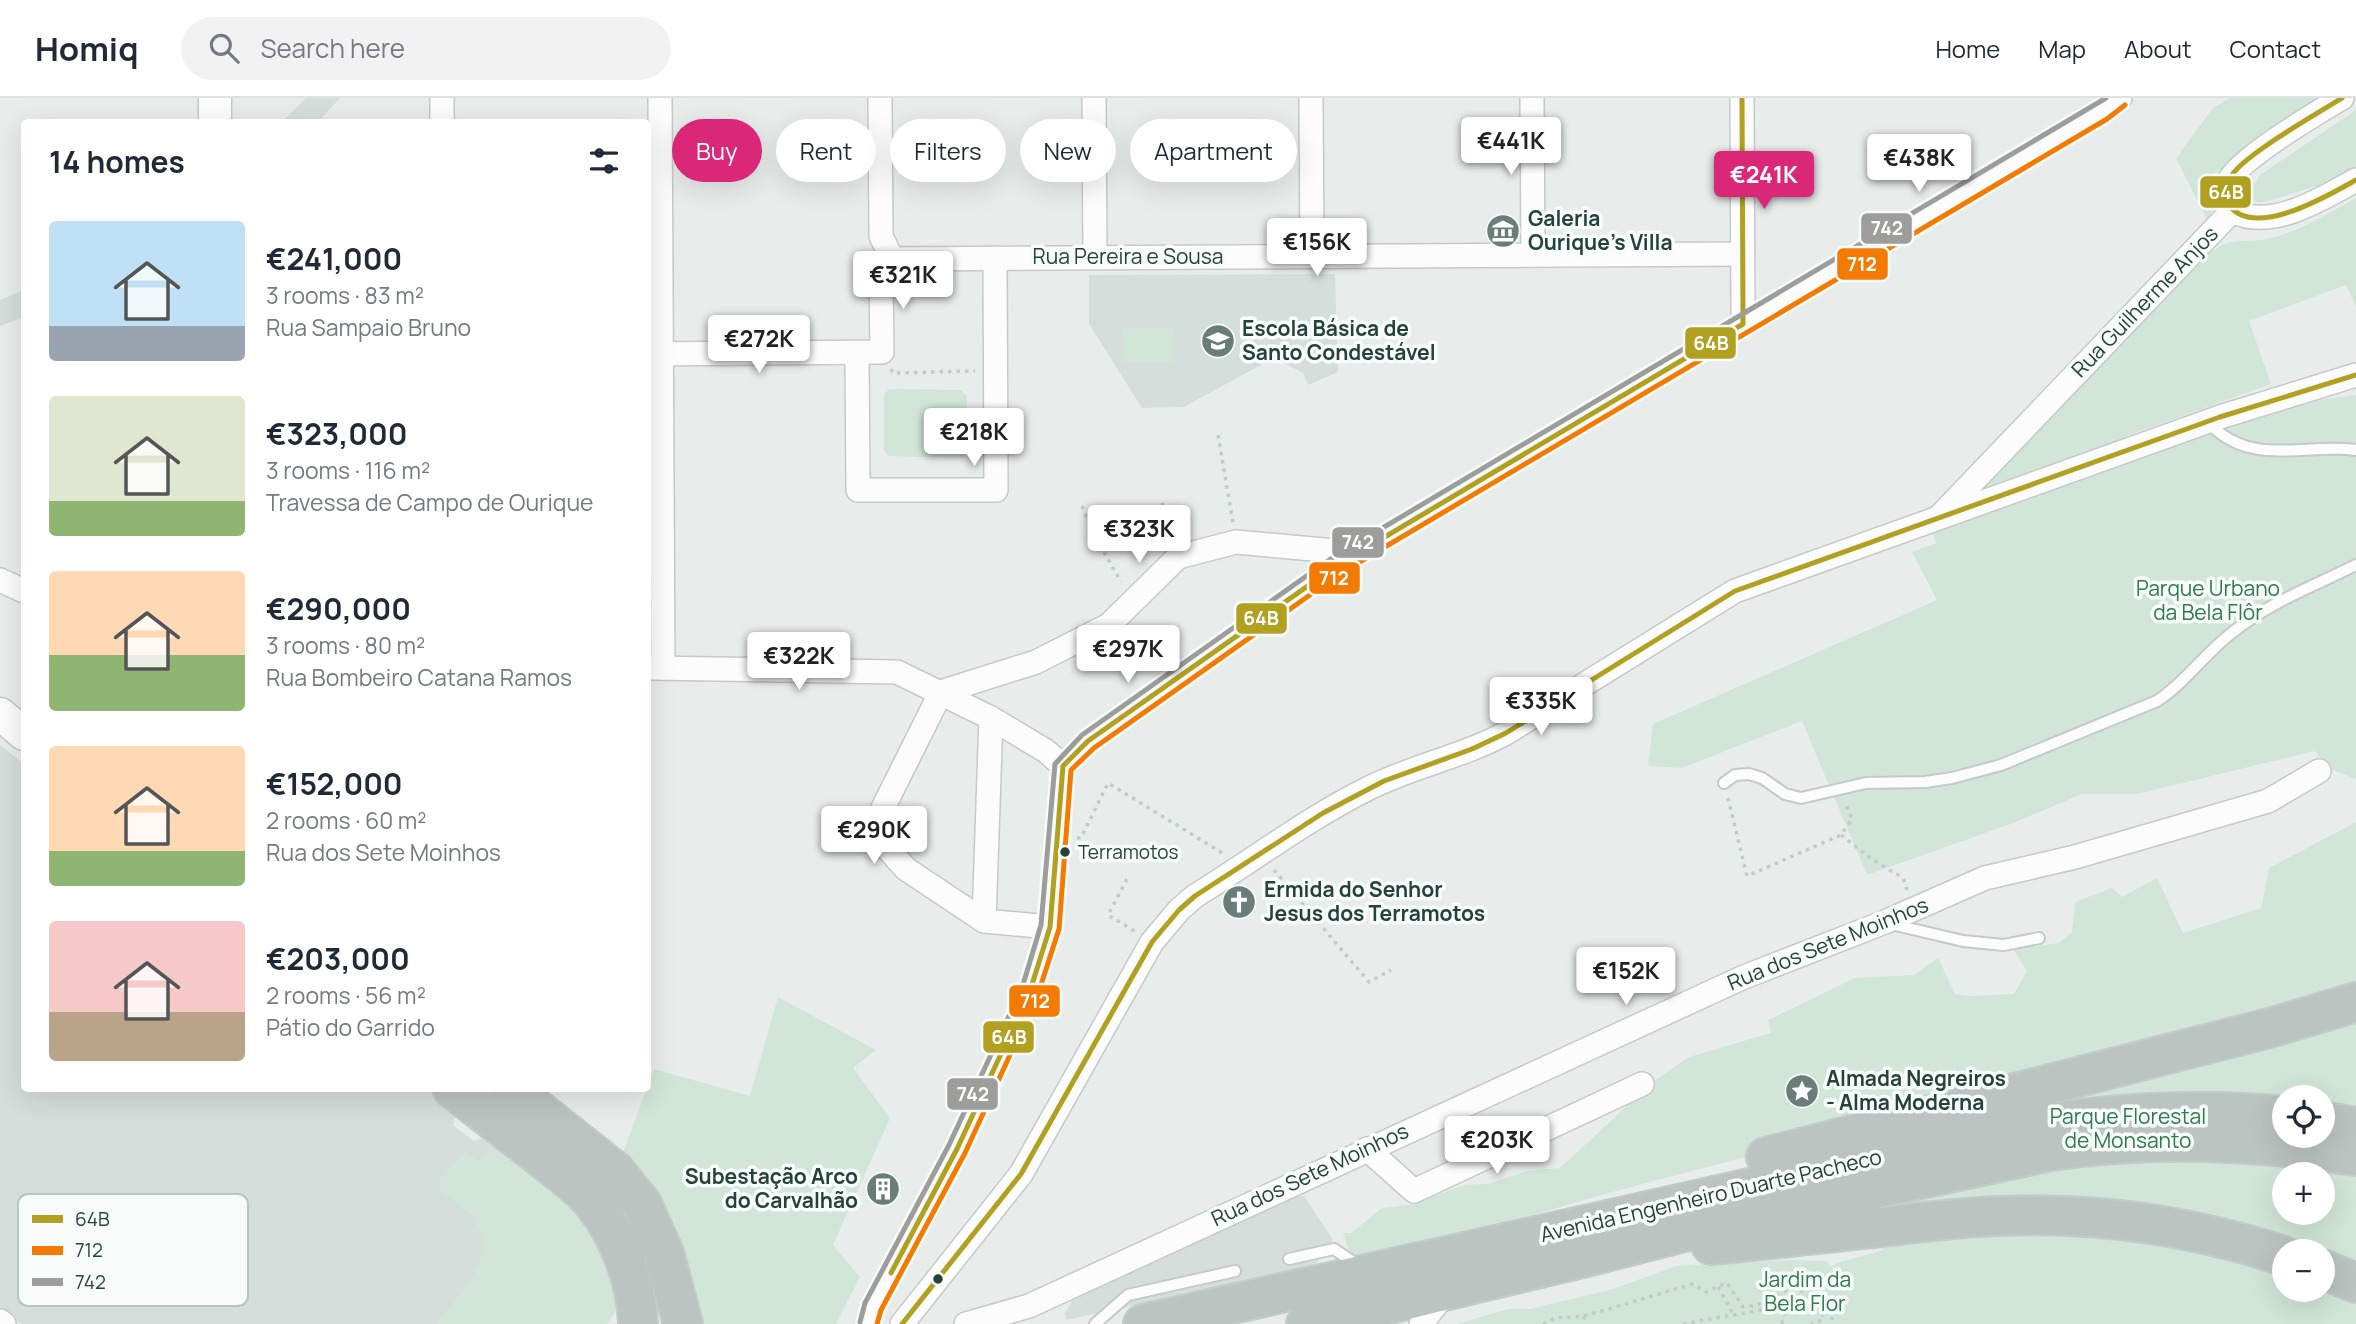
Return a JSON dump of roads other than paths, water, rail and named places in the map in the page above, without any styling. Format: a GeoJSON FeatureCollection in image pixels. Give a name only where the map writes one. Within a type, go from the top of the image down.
{"type":"FeatureCollection","features":[{"type":"Feature","properties":{"kind":"highway"},"geometry":{"type":"LineString","coordinates":[[1585,1241],[1665,1185],[2273,1027],[2356,1002]]}},
{"type":"Feature","properties":{"kind":"highway"},"geometry":{"type":"LineString","coordinates":[[457,1092],[593,1202],[614,1234],[622,1255],[638,1311],[638,1324]]}},
{"type":"Feature","properties":{"kind":"highway"},"geometry":{"type":"LineString","coordinates":[[489,1092],[599,1184],[615,1202],[628,1220],[644,1259],[658,1324]]}},
{"type":"Feature","properties":{"kind":"highway"},"geometry":{"type":"LineString","coordinates":[[515,1092],[615,1171],[642,1204],[664,1252],[683,1324]]}},
{"type":"Feature","properties":{"kind":"highway","name":"Avenida Engenheiro Duarte Pacheco"},"geometry":{"type":"LineString","coordinates":[[1306,1324],[1448,1290],[1585,1241],[2027,1126],[2119,1114],[2164,1112],[2208,1111],[2272,1115]]}},
{"type":"Feature","properties":{"kind":"highway"},"geometry":{"type":"LineString","coordinates":[[2335,1123],[2356,1127]]}},
{"type":"Feature","properties":{"kind":"highway","name":"Avenida Engenheiro Duarte Pacheco"},"geometry":{"type":"LineString","coordinates":[[1143,1324],[1370,1273],[1739,1218],[1991,1163],[2082,1147],[2180,1140],[2275,1145],[2356,1156]]}},
{"type":"Feature","properties":{"kind":"highway"},"geometry":{"type":"LineString","coordinates":[[1585,1241],[2041,1215],[2118,1220],[2202,1233],[2272,1252]]}},
{"type":"Feature","properties":{"kind":"highway"},"geometry":{"type":"LineString","coordinates":[[2335,1274],[2356,1283]]}},
{"type":"Feature","properties":{"kind":"main road"},"geometry":{"type":"LineString","coordinates":[[215,98],[215,119]]}},
{"type":"Feature","properties":{"kind":"main road"},"geometry":{"type":"LineString","coordinates":[[0,714],[21,732]]}},
{"type":"Feature","properties":{"kind":"street"},"geometry":{"type":"LineString","coordinates":[[442,98],[442,119]]}},
{"type":"Feature","properties":{"kind":"street"},"geometry":{"type":"LineString","coordinates":[[660,98],[654,354],[655,668],[897,672],[991,718],[1046,751],[1063,766]]}},
{"type":"Feature","properties":{"kind":"street"},"geometry":{"type":"LineString","coordinates":[[654,354],[882,352],[881,275],[892,259],[881,236],[880,98]]}},
{"type":"Feature","properties":{"kind":"street"},"geometry":{"type":"LineString","coordinates":[[1094,98],[1095,257]]}},
{"type":"Feature","properties":{"kind":"street"},"geometry":{"type":"LineString","coordinates":[[1311,98],[1312,256]]}},
{"type":"Feature","properties":{"kind":"street"},"geometry":{"type":"LineString","coordinates":[[1532,98],[1533,255]]}},
{"type":"Feature","properties":{"kind":"street"},"geometry":{"type":"LineString","coordinates":[[1742,98],[1743,324]]}},
{"type":"Feature","properties":{"kind":"street"},"geometry":{"type":"LineString","coordinates":[[868,1324],[873,1307],[957,1149],[1031,991],[1051,927],[1063,766],[1088,741],[1315,579],[2103,111],[2120,98]]}},
{"type":"Feature","properties":{"kind":"street","name":"Rua Guilherme Anjos"},"geometry":{"type":"LineString","coordinates":[[1938,519],[2232,211],[2225,199],[2227,184],[2236,171],[2342,98]]}},
{"type":"Feature","properties":{"kind":"street"},"geometry":{"type":"LineString","coordinates":[[2232,211],[2245,218],[2261,219],[2324,197],[2356,180]]}},
{"type":"Feature","properties":{"kind":"street","name":"Rua Pereira e Sousa"},"geometry":{"type":"LineString","coordinates":[[892,259],[1742,254]]}},
{"type":"Feature","properties":{"kind":"street"},"geometry":{"type":"LineString","coordinates":[[857,353],[858,490],[996,489],[995,258]]}},
{"type":"Feature","properties":{"kind":"street"},"geometry":{"type":"LineString","coordinates":[[902,1324],[1021,1174],[1152,943],[1165,925],[1195,896],[1370,787],[1483,746],[1735,592],[2207,422],[2356,375]]}},
{"type":"Feature","properties":{"kind":"street"},"geometry":{"type":"LineString","coordinates":[[1051,927],[984,921],[906,869],[889,850],[883,807],[941,692],[1036,662],[1109,625],[1178,557],[1236,542],[1357,553]]}},
{"type":"Feature","properties":{"kind":"street"},"geometry":{"type":"LineString","coordinates":[[0,580],[21,590]]}},
{"type":"Feature","properties":{"kind":"street"},"geometry":{"type":"LineString","coordinates":[[984,921],[991,718]]}},
{"type":"Feature","properties":{"kind":"street","name":"Rua dos Sete Moinhos"},"geometry":{"type":"LineString","coordinates":[[966,1324],[1029,1306],[1744,977],[1885,922],[1985,878],[2075,857],[2268,801],[2319,771]]}},
{"type":"Feature","properties":{"kind":"street"},"geometry":{"type":"LineString","coordinates":[[1367,1149],[1414,1191],[1642,1084]]}},
{"type":"Feature","properties":{"kind":"street"},"geometry":{"type":"LineString","coordinates":[[1421,1324],[1448,1290]]}},
{"type":"Feature","properties":{"kind":"lane"},"geometry":{"type":"LineString","coordinates":[[2207,422],[2227,438],[2250,448],[2356,450]]}},
{"type":"Feature","properties":{"kind":"lane"},"geometry":{"type":"LineString","coordinates":[[1724,783],[1735,775],[1749,774],[1785,794],[1801,798],[1818,796],[1839,788],[1882,782],[1925,782],[1977,773],[2143,708],[2179,685],[2215,647],[2258,613],[2356,565]]}},
{"type":"Feature","properties":{"kind":"lane"},"geometry":{"type":"LineString","coordinates":[[1885,922],[1963,941],[2004,945],[2039,938]]}},
{"type":"Feature","properties":{"kind":"lane"},"geometry":{"type":"LineString","coordinates":[[1289,1259],[1334,1249],[1370,1273]]}},
{"type":"Feature","properties":{"kind":"lane"},"geometry":{"type":"LineString","coordinates":[[1095,1324],[1128,1295],[1235,1271]]}},
{"type":"Feature","properties":{"kind":"place","name":"Galeria Ourique's Villa"},"geometry":{"type":"Point","coordinates":[1503,231]}},
{"type":"Feature","properties":{"kind":"place","name":"Escola Básica de Santo Condestável"},"geometry":{"type":"Point","coordinates":[1218,341]}},
{"type":"Feature","properties":{"kind":"place","name":"Terramotos"},"geometry":{"type":"Point","coordinates":[1065,852]}},
{"type":"Feature","properties":{"kind":"place","name":"Ermida do Senhor Jesus dos Terramotos"},"geometry":{"type":"Point","coordinates":[1239,902]}},
{"type":"Feature","properties":{"kind":"place","name":"Almada Negreiros - Alma Moderna"},"geometry":{"type":"Point","coordinates":[1802,1091]}},
{"type":"Feature","properties":{"kind":"place","name":"Subestação Arco do Carvalhão"},"geometry":{"type":"Point","coordinates":[883,1189]}},
{"type":"Feature","properties":{"kind":"park label","name":"Parque Urbano da Bela Flôr"},"geometry":{"type":"Point","coordinates":[2208,601]}},
{"type":"Feature","properties":{"kind":"park label","name":"Parque Florestal de Monsanto"},"geometry":{"type":"Point","coordinates":[2128,1129]}},
{"type":"Feature","properties":{"kind":"park label","name":"Jardim da Bela Flor"},"geometry":{"type":"Point","coordinates":[1805,1292]}}]}
